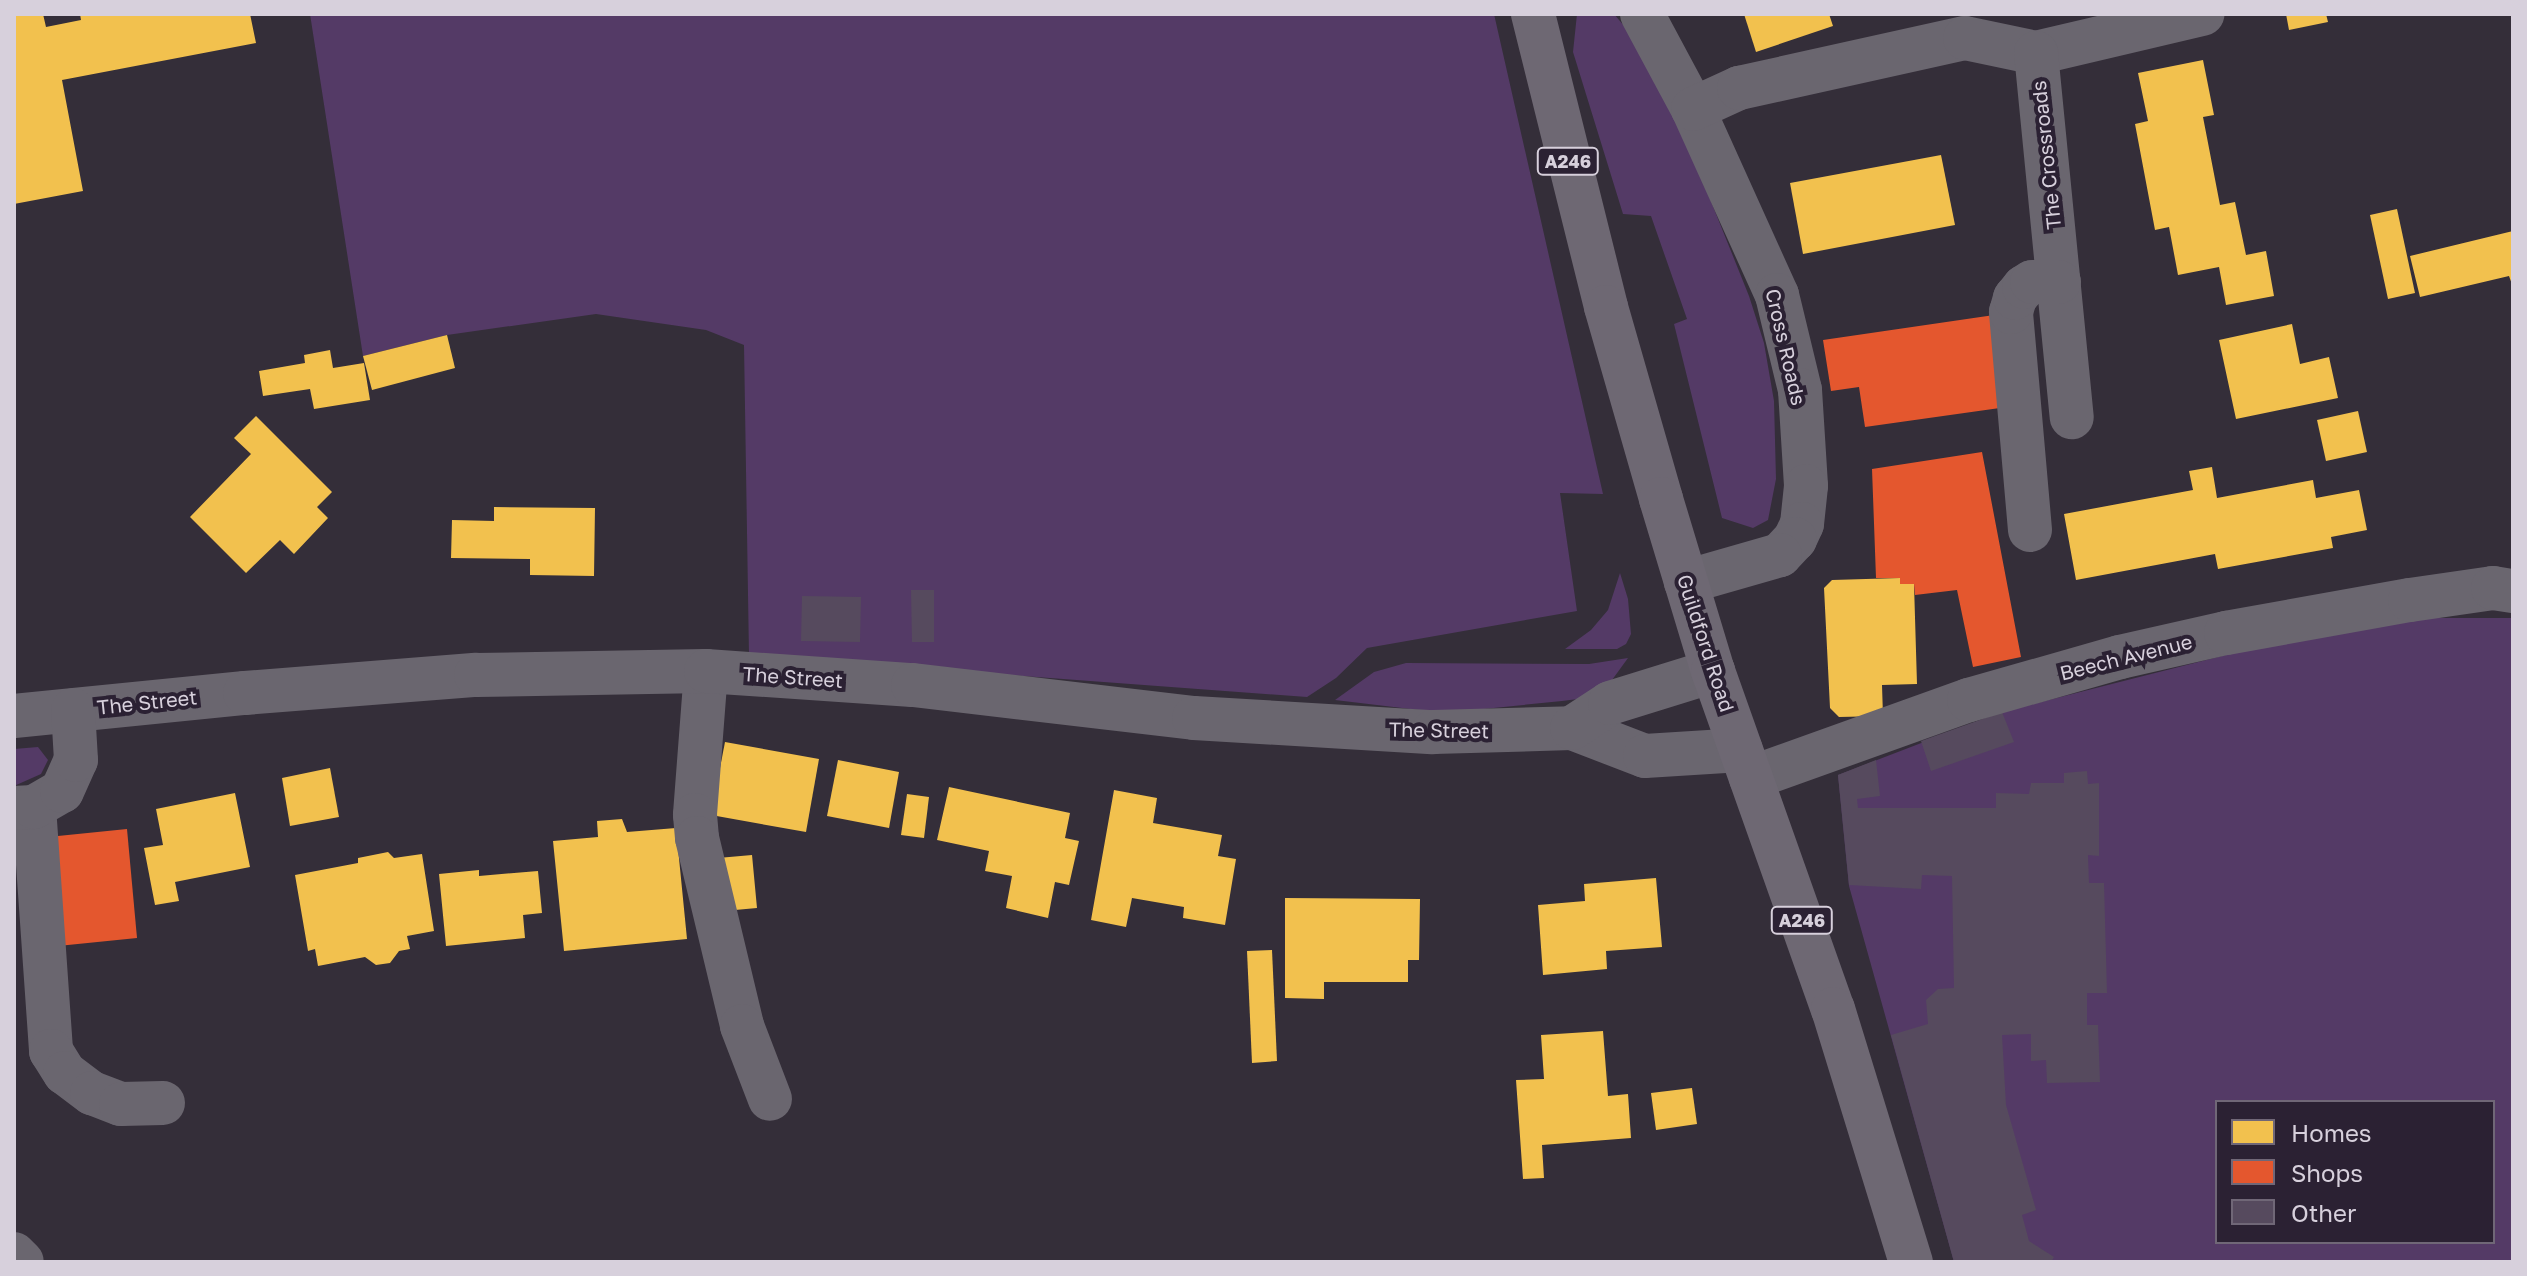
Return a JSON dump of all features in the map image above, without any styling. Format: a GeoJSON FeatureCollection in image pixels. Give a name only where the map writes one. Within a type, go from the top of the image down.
{"type":"FeatureCollection","features":[{"type":"Feature","properties":{"kind":"main road","name":"Guildford Road"},"geometry":{"type":"LineString","coordinates":[[1533,14],[1606,307],[1686,582],[1713,671],[1833,1009],[1911,1262]]}},
{"type":"Feature","properties":{"kind":"street","name":"Cross Roads"},"geometry":{"type":"LineString","coordinates":[[1642,14],[1693,109],[1777,295],[1800,390],[1806,486],[1802,524],[1795,539],[1780,555],[1686,582]]}},
{"type":"Feature","properties":{"kind":"street"},"geometry":{"type":"LineString","coordinates":[[2036,53],[2202,14]]}},
{"type":"Feature","properties":{"kind":"street","name":"The Crossroads"},"geometry":{"type":"LineString","coordinates":[[1693,109],[1739,88],[1965,38],[2036,53],[2072,417]]}},
{"type":"Feature","properties":{"kind":"street"},"geometry":{"type":"LineString","coordinates":[[2030,530],[2011,312],[2015,298],[2032,282],[2059,282]]}},
{"type":"Feature","properties":{"kind":"street","name":"Beech Avenue"},"geometry":{"type":"LineString","coordinates":[[1746,764],[2120,657],[2226,633],[2410,600],[2493,588],[2513,591]]}},
{"type":"Feature","properties":{"kind":"street"},"geometry":{"type":"LineString","coordinates":[[706,671],[695,815],[697,838],[742,1026],[770,1099]]}},
{"type":"Feature","properties":{"kind":"street","name":"The Street"},"geometry":{"type":"LineString","coordinates":[[14,716],[476,675],[706,671],[913,685],[1224,720],[1433,732],[1572,728],[1645,756],[1746,764]]}},
{"type":"Feature","properties":{"kind":"street"},"geometry":{"type":"LineString","coordinates":[[1572,728],[1610,703],[1713,671]]}},
{"type":"Feature","properties":{"kind":"street"},"geometry":{"type":"LineString","coordinates":[[73,710],[76,760],[62,791],[24,808],[51,1051],[65,1073],[92,1093],[121,1104],[163,1103]]}},
{"type":"Feature","properties":{"kind":"street"},"geometry":{"type":"LineString","coordinates":[[14,1254],[22,1262]]}},
{"type":"Feature","properties":{"kind":"shaded area"},"geometry":{"type":"Polygon","coordinates":[[[310,14],[1494,14],[1603,494],[1560,493],[1577,611],[1367,648],[1336,678],[1307,697],[749,656],[744,345],[706,330],[596,314],[447,335],[363,356],[310,14]]]}},
{"type":"Feature","properties":{"kind":"shaded area"},"geometry":{"type":"Polygon","coordinates":[[[1577,14],[1614,14],[1641,46],[1706,189],[1749,296],[1764,343],[1774,401],[1776,479],[1768,520],[1753,528],[1722,518],[1674,324],[1687,319],[1651,216],[1623,214],[1573,52],[1577,14]]]}},
{"type":"Feature","properties":{"kind":"shaded area"},"geometry":{"type":"Polygon","coordinates":[[[1620,573],[1628,599],[1631,634],[1626,644],[1617,649],[1565,649],[1591,630],[1608,610],[1620,573]]]}},
{"type":"Feature","properties":{"kind":"shaded area"},"geometry":{"type":"Polygon","coordinates":[[[2412,618],[2513,618],[2513,1262],[1954,1262],[1849,886],[1838,775],[2002,712],[2324,630],[2412,618]]]}},
{"type":"Feature","properties":{"kind":"shaded area"},"geometry":{"type":"Polygon","coordinates":[[[1628,658],[1612,680],[1578,699],[1444,713],[1335,700],[1374,672],[1406,663],[1589,664],[1628,658]]]}},
{"type":"Feature","properties":{"kind":"shaded area"},"geometry":{"type":"Polygon","coordinates":[[[38,747],[48,760],[41,774],[14,786],[14,749],[38,747]]]}},
{"type":"Feature","properties":{"kind":"building: Homes"},"geometry":{"type":"Polygon","coordinates":[[[14,14],[43,14],[46,27],[81,20],[80,14],[250,14],[256,43],[62,80],[83,191],[14,204],[14,14]]]}},
{"type":"Feature","properties":{"kind":"building: Homes"},"geometry":{"type":"Polygon","coordinates":[[[1744,14],[1829,14],[1833,26],[1756,52],[1744,14]]]}},
{"type":"Feature","properties":{"kind":"building: Homes"},"geometry":{"type":"Polygon","coordinates":[[[2286,14],[2326,14],[2328,22],[2289,30],[2286,14]]]}},
{"type":"Feature","properties":{"kind":"building: Homes"},"geometry":{"type":"Polygon","coordinates":[[[2203,60],[2214,115],[2203,117],[2220,205],[2235,202],[2246,255],[2266,251],[2274,296],[2226,305],[2219,267],[2178,275],[2169,227],[2155,230],[2135,124],[2148,121],[2138,73],[2203,60]]]}},
{"type":"Feature","properties":{"kind":"building: Homes"},"geometry":{"type":"Polygon","coordinates":[[[1941,155],[1955,225],[1803,254],[1790,183],[1941,155]]]}},
{"type":"Feature","properties":{"kind":"building: Homes"},"geometry":{"type":"Polygon","coordinates":[[[2397,209],[2415,293],[2388,299],[2370,215],[2397,209]]]}},
{"type":"Feature","properties":{"kind":"building: Homes"},"geometry":{"type":"Polygon","coordinates":[[[2513,231],[2513,287],[2509,276],[2420,297],[2410,256],[2513,231]]]}},
{"type":"Feature","properties":{"kind":"building: Homes"},"geometry":{"type":"Polygon","coordinates":[[[2292,324],[2300,364],[2329,357],[2338,398],[2236,419],[2219,340],[2292,324]]]}},
{"type":"Feature","properties":{"kind":"building: Homes"},"geometry":{"type":"Polygon","coordinates":[[[447,335],[455,368],[372,390],[363,356],[447,335]]]}},
{"type":"Feature","properties":{"kind":"building: Homes"},"geometry":{"type":"Polygon","coordinates":[[[330,350],[333,368],[364,363],[370,400],[314,409],[310,389],[263,396],[259,371],[305,363],[304,355],[330,350]]]}},
{"type":"Feature","properties":{"kind":"building: Homes"},"geometry":{"type":"Polygon","coordinates":[[[2358,411],[2367,452],[2326,461],[2317,420],[2358,411]]]}},
{"type":"Feature","properties":{"kind":"building: Homes"},"geometry":{"type":"Polygon","coordinates":[[[256,416],[332,492],[317,507],[328,518],[294,554],[280,540],[246,573],[190,517],[251,454],[234,438],[256,416]]]}},
{"type":"Feature","properties":{"kind":"building: Homes"},"geometry":{"type":"Polygon","coordinates":[[[2212,467],[2217,498],[2313,480],[2316,498],[2359,490],[2367,530],[2331,537],[2333,548],[2218,569],[2215,554],[2076,580],[2064,514],[2193,490],[2189,471],[2212,467]]]}},
{"type":"Feature","properties":{"kind":"building: Homes"},"geometry":{"type":"Polygon","coordinates":[[[494,507],[595,508],[594,576],[530,575],[530,559],[451,558],[452,520],[494,521],[494,507]]]}},
{"type":"Feature","properties":{"kind":"building: Homes"},"geometry":{"type":"Polygon","coordinates":[[[1900,578],[1900,584],[1914,584],[1917,684],[1882,685],[1883,716],[1839,717],[1830,708],[1824,588],[1832,580],[1900,578]]]}},
{"type":"Feature","properties":{"kind":"building: Homes"},"geometry":{"type":"Polygon","coordinates":[[[725,742],[819,759],[806,832],[711,815],[725,742]]]}},
{"type":"Feature","properties":{"kind":"building: Homes"},"geometry":{"type":"Polygon","coordinates":[[[838,760],[899,772],[889,828],[827,816],[838,760]]]}},
{"type":"Feature","properties":{"kind":"building: Homes"},"geometry":{"type":"Polygon","coordinates":[[[330,768],[339,817],[290,826],[282,778],[330,768]]]}},
{"type":"Feature","properties":{"kind":"building: Homes"},"geometry":{"type":"Polygon","coordinates":[[[949,787],[1070,813],[1065,838],[1079,841],[1069,885],[1055,882],[1048,918],[1006,908],[1012,876],[985,871],[989,851],[937,840],[949,787]]]}},
{"type":"Feature","properties":{"kind":"building: Homes"},"geometry":{"type":"Polygon","coordinates":[[[1114,790],[1157,798],[1153,823],[1222,835],[1218,856],[1236,859],[1225,925],[1183,918],[1184,907],[1132,898],[1126,927],[1091,920],[1114,790]]]}},
{"type":"Feature","properties":{"kind":"building: Homes"},"geometry":{"type":"Polygon","coordinates":[[[235,793],[250,867],[175,882],[179,901],[155,905],[144,848],[163,845],[156,809],[235,793]]]}},
{"type":"Feature","properties":{"kind":"building: Homes"},"geometry":{"type":"Polygon","coordinates":[[[907,794],[929,797],[924,838],[901,835],[907,794]]]}},
{"type":"Feature","properties":{"kind":"building: Homes"},"geometry":{"type":"Polygon","coordinates":[[[622,819],[627,832],[676,828],[687,939],[564,951],[553,841],[598,837],[597,821],[622,819]]]}},
{"type":"Feature","properties":{"kind":"building: Homes"},"geometry":{"type":"Polygon","coordinates":[[[388,852],[394,858],[422,854],[434,931],[407,936],[410,949],[399,951],[390,963],[376,965],[365,957],[318,966],[315,949],[308,951],[295,875],[358,863],[358,858],[388,852]]]}},
{"type":"Feature","properties":{"kind":"building: Homes"},"geometry":{"type":"Polygon","coordinates":[[[752,855],[757,908],[724,911],[718,858],[752,855]]]}},
{"type":"Feature","properties":{"kind":"building: Homes"},"geometry":{"type":"Polygon","coordinates":[[[479,870],[479,876],[538,871],[542,913],[523,915],[525,938],[446,946],[439,874],[479,870]]]}},
{"type":"Feature","properties":{"kind":"building: Homes"},"geometry":{"type":"Polygon","coordinates":[[[1656,878],[1662,947],[1606,951],[1607,969],[1543,975],[1538,905],[1585,901],[1584,884],[1656,878]]]}},
{"type":"Feature","properties":{"kind":"building: Homes"},"geometry":{"type":"Polygon","coordinates":[[[1285,898],[1420,899],[1419,960],[1408,960],[1408,982],[1324,982],[1324,999],[1285,998],[1285,898]]]}},
{"type":"Feature","properties":{"kind":"building: Homes"},"geometry":{"type":"Polygon","coordinates":[[[1272,950],[1277,1061],[1252,1063],[1247,951],[1272,950]]]}},
{"type":"Feature","properties":{"kind":"building: Homes"},"geometry":{"type":"Polygon","coordinates":[[[1603,1031],[1608,1096],[1628,1094],[1631,1138],[1542,1145],[1544,1178],[1523,1179],[1516,1080],[1544,1079],[1541,1035],[1603,1031]]]}},
{"type":"Feature","properties":{"kind":"building: Homes"},"geometry":{"type":"Polygon","coordinates":[[[1692,1088],[1697,1124],[1656,1130],[1651,1093],[1692,1088]]]}},
{"type":"Feature","properties":{"kind":"building: Shops"},"geometry":{"type":"Polygon","coordinates":[[[2001,314],[2014,406],[1865,427],[1859,387],[1831,391],[1823,340],[2001,314]]]}},
{"type":"Feature","properties":{"kind":"building: Shops"},"geometry":{"type":"Polygon","coordinates":[[[1982,452],[2021,657],[1973,667],[1957,590],[1915,595],[1914,584],[1900,584],[1900,578],[1876,578],[1872,469],[1982,452]]]}},
{"type":"Feature","properties":{"kind":"building: Shops"},"geometry":{"type":"Polygon","coordinates":[[[127,829],[137,938],[58,946],[48,837],[127,829]]]}},
{"type":"Feature","properties":{"kind":"building: Other"},"geometry":{"type":"Polygon","coordinates":[[[911,590],[934,590],[934,642],[912,642],[911,590]]]}},
{"type":"Feature","properties":{"kind":"building: Other"},"geometry":{"type":"Polygon","coordinates":[[[802,596],[861,597],[860,642],[801,641],[802,596]]]}},
{"type":"Feature","properties":{"kind":"building: Other"},"geometry":{"type":"Polygon","coordinates":[[[2002,712],[2014,742],[1931,771],[1921,741],[2002,712]]]}},
{"type":"Feature","properties":{"kind":"building: Other"},"geometry":{"type":"Polygon","coordinates":[[[1876,760],[1880,796],[1857,799],[1858,808],[1996,808],[1996,793],[2029,794],[2031,783],[2064,783],[2064,773],[2087,771],[2088,784],[2099,783],[2099,856],[2088,855],[2089,883],[2104,883],[2107,993],[2087,993],[2087,1025],[2098,1025],[2100,1082],[2047,1083],[2046,1060],[2031,1061],[2031,1034],[2002,1035],[2006,1105],[2036,1210],[2022,1215],[2029,1241],[2054,1257],[2051,1262],[1954,1262],[1891,1035],[1928,1024],[1926,1000],[1938,989],[1954,988],[1952,876],[1922,875],[1921,889],[1849,885],[1838,775],[1876,760]]]}}]}
